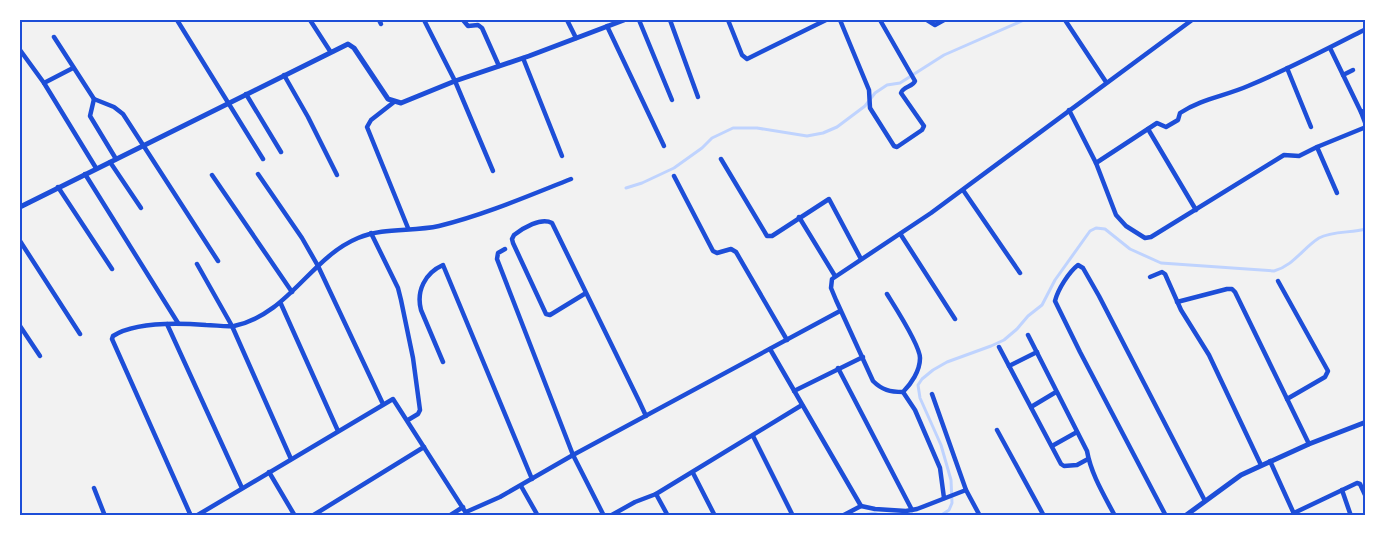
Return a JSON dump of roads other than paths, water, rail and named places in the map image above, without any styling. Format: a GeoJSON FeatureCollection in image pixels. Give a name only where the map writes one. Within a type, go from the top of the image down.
{"type":"FeatureCollection","features":[{"type":"Feature","properties":{"kind":"street"},"geometry":{"type":"LineString","coordinates":[[177,20],[263,159]]}},
{"type":"Feature","properties":{"kind":"street"},"geometry":{"type":"LineString","coordinates":[[310,20],[330,51]]}},
{"type":"Feature","properties":{"kind":"street"},"geometry":{"type":"LineString","coordinates":[[424,20],[455,81],[493,171]]}},
{"type":"Feature","properties":{"kind":"street"},"geometry":{"type":"LineString","coordinates":[[463,20],[466,25],[480,26],[499,66]]}},
{"type":"Feature","properties":{"kind":"street"},"geometry":{"type":"LineString","coordinates":[[567,20],[576,38]]}},
{"type":"Feature","properties":{"kind":"street"},"geometry":{"type":"LineString","coordinates":[[20,207],[348,44],[353,46],[387,98],[402,103],[455,81],[624,20]]}},
{"type":"Feature","properties":{"kind":"street"},"geometry":{"type":"LineString","coordinates":[[639,20],[672,100]]}},
{"type":"Feature","properties":{"kind":"street"},"geometry":{"type":"LineString","coordinates":[[670,20],[698,98]]}},
{"type":"Feature","properties":{"kind":"street"},"geometry":{"type":"LineString","coordinates":[[728,20],[742,55],[747,59],[826,20]]}},
{"type":"Feature","properties":{"kind":"street"},"geometry":{"type":"LineString","coordinates":[[840,20],[865,79],[870,108],[894,146],[897,147],[924,127],[901,93],[903,89],[915,83],[913,77],[880,20]]}},
{"type":"Feature","properties":{"kind":"street"},"geometry":{"type":"LineString","coordinates":[[927,20],[935,25],[944,20]]}},
{"type":"Feature","properties":{"kind":"street"},"geometry":{"type":"LineString","coordinates":[[1065,20],[1106,82]]}},
{"type":"Feature","properties":{"kind":"street"},"geometry":{"type":"LineString","coordinates":[[887,294],[917,347],[920,357],[912,383],[903,392],[892,392],[880,388],[873,381],[840,311],[831,285],[835,276],[901,235],[1192,20]]}},
{"type":"Feature","properties":{"kind":"street"},"geometry":{"type":"LineString","coordinates":[[606,26],[664,146]]}},
{"type":"Feature","properties":{"kind":"street"},"geometry":{"type":"LineString","coordinates":[[1096,163],[1159,123],[1164,127],[1178,120],[1180,113],[1192,105],[1245,87],[1330,48],[1365,29]]}},
{"type":"Feature","properties":{"kind":"street"},"geometry":{"type":"LineString","coordinates":[[54,38],[94,99],[119,110],[218,261]]}},
{"type":"Feature","properties":{"kind":"street"},"geometry":{"type":"LineString","coordinates":[[1069,110],[1096,163],[1116,215],[1126,226],[1144,238],[1151,237],[1284,155],[1299,156],[1365,126],[1363,111],[1330,48]]}},
{"type":"Feature","properties":{"kind":"street"},"geometry":{"type":"LineString","coordinates":[[20,50],[44,83],[96,168]]}},
{"type":"Feature","properties":{"kind":"street"},"geometry":{"type":"LineString","coordinates":[[523,58],[562,156]]}},
{"type":"Feature","properties":{"kind":"street"},"geometry":{"type":"LineString","coordinates":[[44,83],[73,68]]}},
{"type":"Feature","properties":{"kind":"street"},"geometry":{"type":"LineString","coordinates":[[1287,68],[1311,127]]}},
{"type":"Feature","properties":{"kind":"street"},"geometry":{"type":"LineString","coordinates":[[1343,75],[1353,70]]}},
{"type":"Feature","properties":{"kind":"street"},"geometry":{"type":"LineString","coordinates":[[284,75],[337,175]]}},
{"type":"Feature","properties":{"kind":"street"},"geometry":{"type":"LineString","coordinates":[[246,94],[281,152]]}},
{"type":"Feature","properties":{"kind":"street"},"geometry":{"type":"LineString","coordinates":[[94,99],[90,116],[141,208]]}},
{"type":"Feature","properties":{"kind":"street"},"geometry":{"type":"LineString","coordinates":[[394,102],[370,120],[368,127],[408,228]]}},
{"type":"Feature","properties":{"kind":"street"},"geometry":{"type":"LineString","coordinates":[[1148,129],[1196,210]]}},
{"type":"Feature","properties":{"kind":"street"},"geometry":{"type":"LineString","coordinates":[[1317,147],[1337,192]]}},
{"type":"Feature","properties":{"kind":"street"},"geometry":{"type":"LineString","coordinates":[[721,159],[766,235],[772,236],[829,199],[861,259]]}},
{"type":"Feature","properties":{"kind":"street"},"geometry":{"type":"LineString","coordinates":[[86,174],[178,323]]}},
{"type":"Feature","properties":{"kind":"street"},"geometry":{"type":"LineString","coordinates":[[258,174],[303,238],[383,404]]}},
{"type":"Feature","properties":{"kind":"street"},"geometry":{"type":"LineString","coordinates":[[212,175],[292,292]]}},
{"type":"Feature","properties":{"kind":"street"},"geometry":{"type":"LineString","coordinates":[[674,176],[713,251],[717,253],[729,249],[735,252],[787,340]]}},
{"type":"Feature","properties":{"kind":"street"},"geometry":{"type":"LineString","coordinates":[[191,516],[112,339],[114,335],[122,331],[178,323],[232,326],[280,304],[318,266],[346,243],[371,233],[438,226],[470,217],[571,179]]}},
{"type":"Feature","properties":{"kind":"street"},"geometry":{"type":"LineString","coordinates":[[58,187],[112,269]]}},
{"type":"Feature","properties":{"kind":"street"},"geometry":{"type":"LineString","coordinates":[[963,190],[1020,273]]}},
{"type":"Feature","properties":{"kind":"street"},"geometry":{"type":"LineString","coordinates":[[799,217],[835,276]]}},
{"type":"Feature","properties":{"kind":"street"},"geometry":{"type":"LineString","coordinates":[[586,294],[550,315],[546,314],[513,243],[514,235],[542,221],[551,222],[646,416]]}},
{"type":"Feature","properties":{"kind":"street"},"geometry":{"type":"LineString","coordinates":[[371,233],[398,288],[413,358],[420,410],[408,420]]}},
{"type":"Feature","properties":{"kind":"street"},"geometry":{"type":"LineString","coordinates":[[901,235],[955,319]]}},
{"type":"Feature","properties":{"kind":"street"},"geometry":{"type":"LineString","coordinates":[[20,241],[80,334]]}},
{"type":"Feature","properties":{"kind":"street"},"geometry":{"type":"LineString","coordinates":[[505,249],[498,253],[497,259],[573,455],[604,516]]}},
{"type":"Feature","properties":{"kind":"street"},"geometry":{"type":"LineString","coordinates":[[197,264],[232,326],[291,459]]}},
{"type":"Feature","properties":{"kind":"street"},"geometry":{"type":"LineString","coordinates":[[443,362],[421,310],[419,299],[430,273],[443,265],[532,479]]}},
{"type":"Feature","properties":{"kind":"street"},"geometry":{"type":"LineString","coordinates":[[1166,516],[1055,301],[1057,294],[1078,265],[1083,268],[1099,296],[1205,501]]}},
{"type":"Feature","properties":{"kind":"street"},"geometry":{"type":"LineString","coordinates":[[1150,276],[1162,272],[1165,274],[1177,302],[1209,355],[1261,465]]}},
{"type":"Feature","properties":{"kind":"street"},"geometry":{"type":"LineString","coordinates":[[1278,281],[1328,371],[1325,377],[1287,399]]}},
{"type":"Feature","properties":{"kind":"street"},"geometry":{"type":"LineString","coordinates":[[1177,302],[1232,289],[1309,444]]}},
{"type":"Feature","properties":{"kind":"street"},"geometry":{"type":"LineString","coordinates":[[280,304],[338,431]]}},
{"type":"Feature","properties":{"kind":"street"},"geometry":{"type":"LineString","coordinates":[[196,516],[394,399],[467,514],[840,311]]}},
{"type":"Feature","properties":{"kind":"street"},"geometry":{"type":"LineString","coordinates":[[167,324],[242,488]]}},
{"type":"Feature","properties":{"kind":"street"},"geometry":{"type":"LineString","coordinates":[[20,326],[40,356]]}},
{"type":"Feature","properties":{"kind":"street"},"geometry":{"type":"LineString","coordinates":[[1028,335],[1087,451],[1088,459],[1115,516]]}},
{"type":"Feature","properties":{"kind":"street"},"geometry":{"type":"LineString","coordinates":[[999,347],[1064,466],[1073,466],[1088,459]]}},
{"type":"Feature","properties":{"kind":"street"},"geometry":{"type":"LineString","coordinates":[[770,349],[861,506]]}},
{"type":"Feature","properties":{"kind":"street"},"geometry":{"type":"LineString","coordinates":[[1009,366],[1037,352]]}},
{"type":"Feature","properties":{"kind":"street"},"geometry":{"type":"LineString","coordinates":[[794,391],[863,357]]}},
{"type":"Feature","properties":{"kind":"street"},"geometry":{"type":"LineString","coordinates":[[838,368],[912,510]]}},
{"type":"Feature","properties":{"kind":"street"},"geometry":{"type":"LineString","coordinates":[[903,392],[915,410],[940,468],[945,498]]}},
{"type":"Feature","properties":{"kind":"street"},"geometry":{"type":"LineString","coordinates":[[1030,407],[1056,392]]}},
{"type":"Feature","properties":{"kind":"street"},"geometry":{"type":"LineString","coordinates":[[932,394],[966,490],[980,516]]}},
{"type":"Feature","properties":{"kind":"street"},"geometry":{"type":"LineString","coordinates":[[610,516],[693,473],[802,405]]}},
{"type":"Feature","properties":{"kind":"street"},"geometry":{"type":"LineString","coordinates":[[1185,516],[1241,475],[1365,422]]}},
{"type":"Feature","properties":{"kind":"street"},"geometry":{"type":"LineString","coordinates":[[998,429],[1044,516]]}},
{"type":"Feature","properties":{"kind":"street"},"geometry":{"type":"LineString","coordinates":[[1052,446],[1077,432]]}},
{"type":"Feature","properties":{"kind":"street"},"geometry":{"type":"LineString","coordinates":[[753,436],[793,516]]}},
{"type":"Feature","properties":{"kind":"street"},"geometry":{"type":"LineString","coordinates":[[312,516],[424,447]]}},
{"type":"Feature","properties":{"kind":"street"},"geometry":{"type":"LineString","coordinates":[[1270,461],[1294,514],[1357,483],[1360,484],[1365,494]]}},
{"type":"Feature","properties":{"kind":"street"},"geometry":{"type":"LineString","coordinates":[[269,472],[295,516]]}},
{"type":"Feature","properties":{"kind":"street"},"geometry":{"type":"LineString","coordinates":[[693,473],[715,516]]}},
{"type":"Feature","properties":{"kind":"street"},"geometry":{"type":"LineString","coordinates":[[521,486],[538,516]]}},
{"type":"Feature","properties":{"kind":"street"},"geometry":{"type":"LineString","coordinates":[[94,488],[105,516]]}},
{"type":"Feature","properties":{"kind":"street"},"geometry":{"type":"LineString","coordinates":[[842,516],[861,506],[904,514],[966,490]]}},
{"type":"Feature","properties":{"kind":"street"},"geometry":{"type":"LineString","coordinates":[[1342,490],[1351,516]]}},
{"type":"Feature","properties":{"kind":"street"},"geometry":{"type":"LineString","coordinates":[[656,494],[668,516]]}},
{"type":"Feature","properties":{"kind":"street"},"geometry":{"type":"LineString","coordinates":[[449,516],[463,507]]}},
{"type":"Feature","properties":{"kind":"waterway"},"geometry":{"type":"LineString","coordinates":[[626,188],[674,168],[712,138],[733,128],[757,128],[807,136],[823,133],[837,127],[865,106],[875,93],[887,85],[900,83],[944,55],[1024,20]]}},
{"type":"Feature","properties":{"kind":"waterway"},"geometry":{"type":"LineString","coordinates":[[940,516],[949,510],[952,503],[951,480],[941,445],[920,398],[918,385],[933,370],[947,362],[1004,340],[1017,329],[1042,305],[1055,280],[1090,231],[1096,228],[1105,229],[1130,249],[1161,263],[1274,271],[1287,265],[1319,238],[1330,234],[1366,229]]}},
{"type":"Feature","properties":{"kind":"waterway"},"geometry":{"type":"LineString","coordinates":[[859,516],[874,513],[881,516]]}}]}
